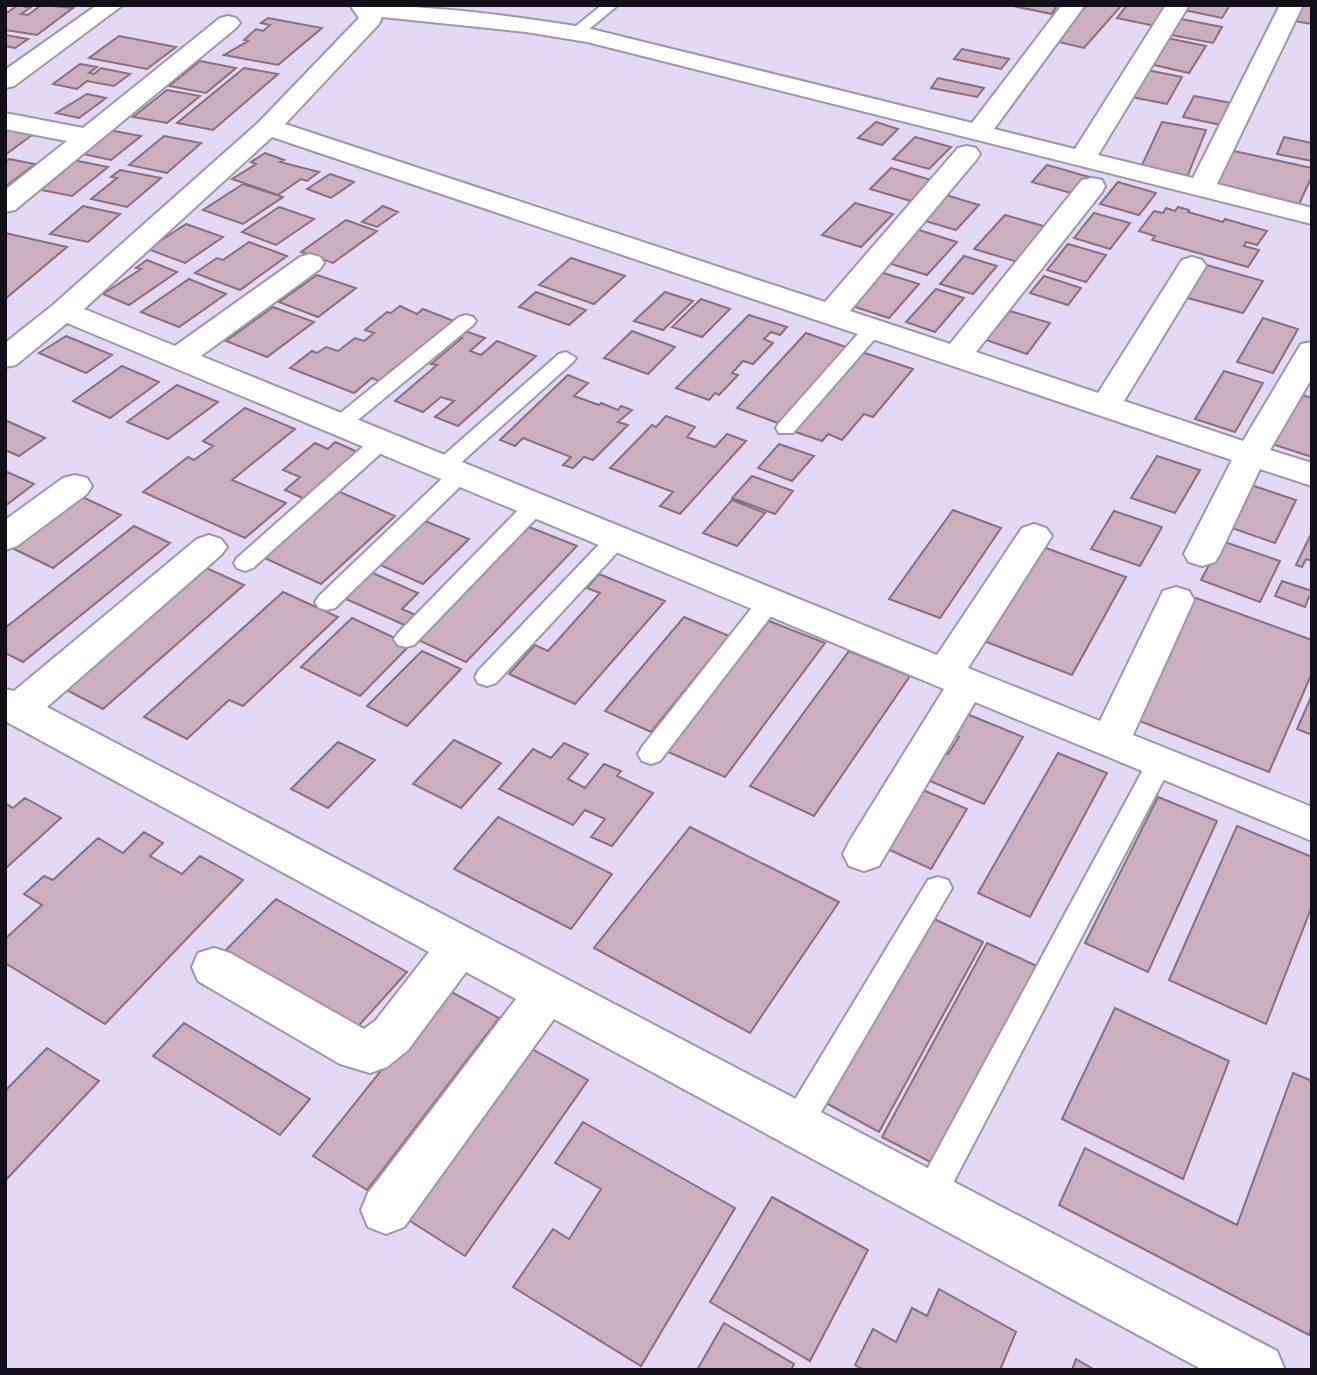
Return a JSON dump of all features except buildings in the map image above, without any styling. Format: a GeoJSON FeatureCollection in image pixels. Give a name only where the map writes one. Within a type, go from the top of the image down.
{"type":"FeatureCollection","features":[{"type":"Feature","properties":{"kind":"street"},"geometry":{"type":"LineString","coordinates":[[5,81],[112,5]]}},
{"type":"Feature","properties":{"kind":"street"},"geometry":{"type":"LineString","coordinates":[[526,24],[551,5]]}},
{"type":"Feature","properties":{"kind":"street"},"geometry":{"type":"LineString","coordinates":[[830,315],[972,143],[1074,5]]}},
{"type":"Feature","properties":{"kind":"street"},"geometry":{"type":"LineString","coordinates":[[956,357],[1087,172],[1178,5]]}},
{"type":"Feature","properties":{"kind":"street"},"geometry":{"type":"LineString","coordinates":[[1202,188],[1292,5]]}},
{"type":"Feature","properties":{"kind":"street"},"geometry":{"type":"LineString","coordinates":[[364,7],[526,24],[576,33],[972,143],[1087,172],[1202,188],[1312,216]]}},
{"type":"Feature","properties":{"kind":"street"},"geometry":{"type":"LineString","coordinates":[[5,358],[64,311],[268,127],[371,19],[364,7]]}},
{"type":"Feature","properties":{"kind":"street"},"geometry":{"type":"LineString","coordinates":[[5,204],[228,23]]}},
{"type":"Feature","properties":{"kind":"street"},"geometry":{"type":"LineString","coordinates":[[5,121],[89,137]]}},
{"type":"Feature","properties":{"kind":"street"},"geometry":{"type":"LineString","coordinates":[[268,127],[1312,475]]}},
{"type":"Feature","properties":{"kind":"street"},"geometry":{"type":"LineString","coordinates":[[178,358],[310,263]]}},
{"type":"Feature","properties":{"kind":"street"},"geometry":{"type":"LineString","coordinates":[[1105,407],[1192,266]]}},
{"type":"Feature","properties":{"kind":"street"},"geometry":{"type":"LineString","coordinates":[[64,311],[1312,825]]}},
{"type":"Feature","properties":{"kind":"street"},"geometry":{"type":"LineString","coordinates":[[1202,554],[1250,456],[1312,351]]}},
{"type":"Feature","properties":{"kind":"street"},"geometry":{"type":"LineString","coordinates":[[5,538],[75,486]]}},
{"type":"Feature","properties":{"kind":"street"},"geometry":{"type":"LineString","coordinates":[[863,854],[1034,536]]}},
{"type":"Feature","properties":{"kind":"street"},"geometry":{"type":"LineString","coordinates":[[209,547],[12,706],[1258,1370]]}},
{"type":"Feature","properties":{"kind":"street"},"geometry":{"type":"LineString","coordinates":[[1110,742],[1176,600]]}},
{"type":"Feature","properties":{"kind":"street"},"geometry":{"type":"LineString","coordinates":[[214,967],[357,1049],[370,1052],[392,1035],[460,946]]}},
{"type":"Feature","properties":{"kind":"street"},"geometry":{"type":"LineString","coordinates":[[386,1210],[547,993]]}},
{"type":"Feature","properties":{"kind":"lane"},"geometry":{"type":"LineString","coordinates":[[576,33],[611,5]]}},
{"type":"Feature","properties":{"kind":"lane"},"geometry":{"type":"LineString","coordinates":[[340,424],[466,321]]}},
{"type":"Feature","properties":{"kind":"lane"},"geometry":{"type":"LineString","coordinates":[[786,428],[873,329]]}},
{"type":"Feature","properties":{"kind":"lane"},"geometry":{"type":"LineString","coordinates":[[327,602],[452,470],[566,358]]}},
{"type":"Feature","properties":{"kind":"lane"},"geometry":{"type":"LineString","coordinates":[[245,564],[382,442]]}},
{"type":"Feature","properties":{"kind":"lane"},"geometry":{"type":"LineString","coordinates":[[406,639],[536,505]]}},
{"type":"Feature","properties":{"kind":"lane"},"geometry":{"type":"LineString","coordinates":[[487,677],[617,538]]}},
{"type":"Feature","properties":{"kind":"lane"},"geometry":{"type":"LineString","coordinates":[[651,754],[770,601]]}},
{"type":"Feature","properties":{"kind":"lane"},"geometry":{"type":"LineString","coordinates":[[929,1197],[1160,762]]}},
{"type":"Feature","properties":{"kind":"lane"},"geometry":{"type":"LineString","coordinates":[[796,1126],[938,888]]}}]}
